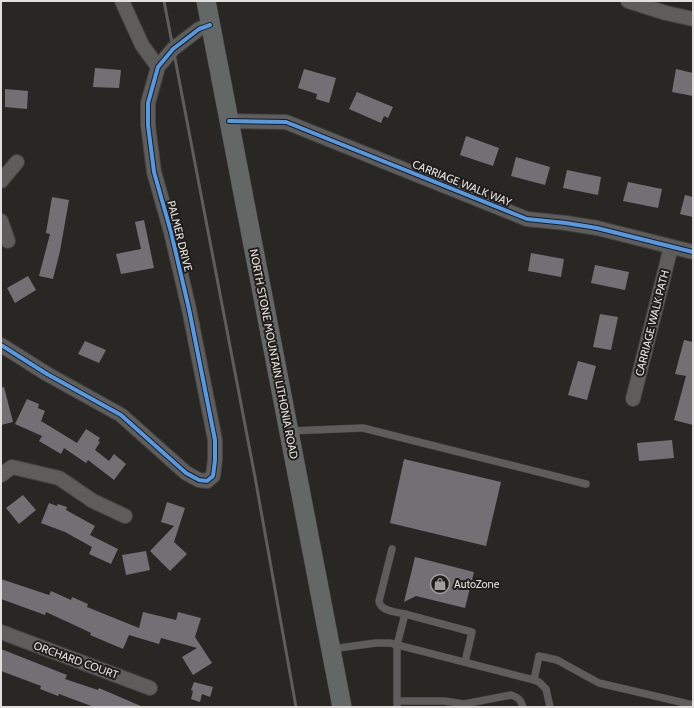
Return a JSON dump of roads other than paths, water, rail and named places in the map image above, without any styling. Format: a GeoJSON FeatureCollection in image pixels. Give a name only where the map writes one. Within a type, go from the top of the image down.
{"type":"FeatureCollection","features":[{"type":"Feature","properties":{"kind":"main road","name":"NORTH STONE MOUNTAIN LITHONIA ROAD"},"geometry":{"type":"LineString","coordinates":[[206,1],[342,707]]}},
{"type":"Feature","properties":{"kind":"street"},"geometry":{"type":"LineString","coordinates":[[122,1],[142,45],[158,67]]}},
{"type":"Feature","properties":{"kind":"street"},"geometry":{"type":"LineString","coordinates":[[628,1],[666,13],[693,19]]}},
{"type":"Feature","properties":{"kind":"street","name":"PALMER DRIVE"},"geometry":{"type":"LineString","coordinates":[[1,345],[47,374],[121,415],[186,473],[199,480],[207,481],[213,476],[216,460],[215,440],[187,302],[171,232],[154,172],[148,124],[148,103],[158,67],[173,49],[199,29],[210,25]]}},
{"type":"Feature","properties":{"kind":"street","name":"CARRIAGE WALK WAY"},"geometry":{"type":"LineString","coordinates":[[229,121],[286,122],[527,219],[597,228],[693,252]]}},
{"type":"Feature","properties":{"kind":"street"},"geometry":{"type":"LineString","coordinates":[[1,181],[17,162]]}},
{"type":"Feature","properties":{"kind":"street"},"geometry":{"type":"LineString","coordinates":[[1,220],[8,241]]}},
{"type":"Feature","properties":{"kind":"street","name":"CARRIAGE WALK PATH"},"geometry":{"type":"LineString","coordinates":[[633,399],[671,247]]}},
{"type":"Feature","properties":{"kind":"street"},"geometry":{"type":"LineString","coordinates":[[1,475],[12,467],[59,478],[93,501],[125,516]]}},
{"type":"Feature","properties":{"kind":"street","name":"ORCHARD COURT"},"geometry":{"type":"LineString","coordinates":[[1,632],[150,688]]}},
{"type":"Feature","properties":{"kind":"lane"},"geometry":{"type":"LineString","coordinates":[[289,431],[363,428],[586,484]]}},
{"type":"Feature","properties":{"kind":"lane"},"geometry":{"type":"LineString","coordinates":[[392,549],[379,601],[380,604],[386,609],[472,632],[465,662]]}},
{"type":"Feature","properties":{"kind":"lane"},"geometry":{"type":"LineString","coordinates":[[405,614],[397,645],[397,704],[444,701],[464,704],[511,695],[520,699],[523,707]]}},
{"type":"Feature","properties":{"kind":"lane"},"geometry":{"type":"LineString","coordinates":[[331,649],[384,642],[534,680],[539,682],[546,689],[550,707]]}},
{"type":"Feature","properties":{"kind":"lane"},"geometry":{"type":"LineString","coordinates":[[534,680],[539,656],[557,660],[599,683],[693,705]]}},
{"type":"Feature","properties":{"kind":"railway"},"geometry":{"type":"LineString","coordinates":[[164,1],[255,477],[296,707]]}},
{"type":"Feature","properties":{"kind":"place","name":"AutoZone"},"geometry":{"type":"Point","coordinates":[440,584]}}]}
